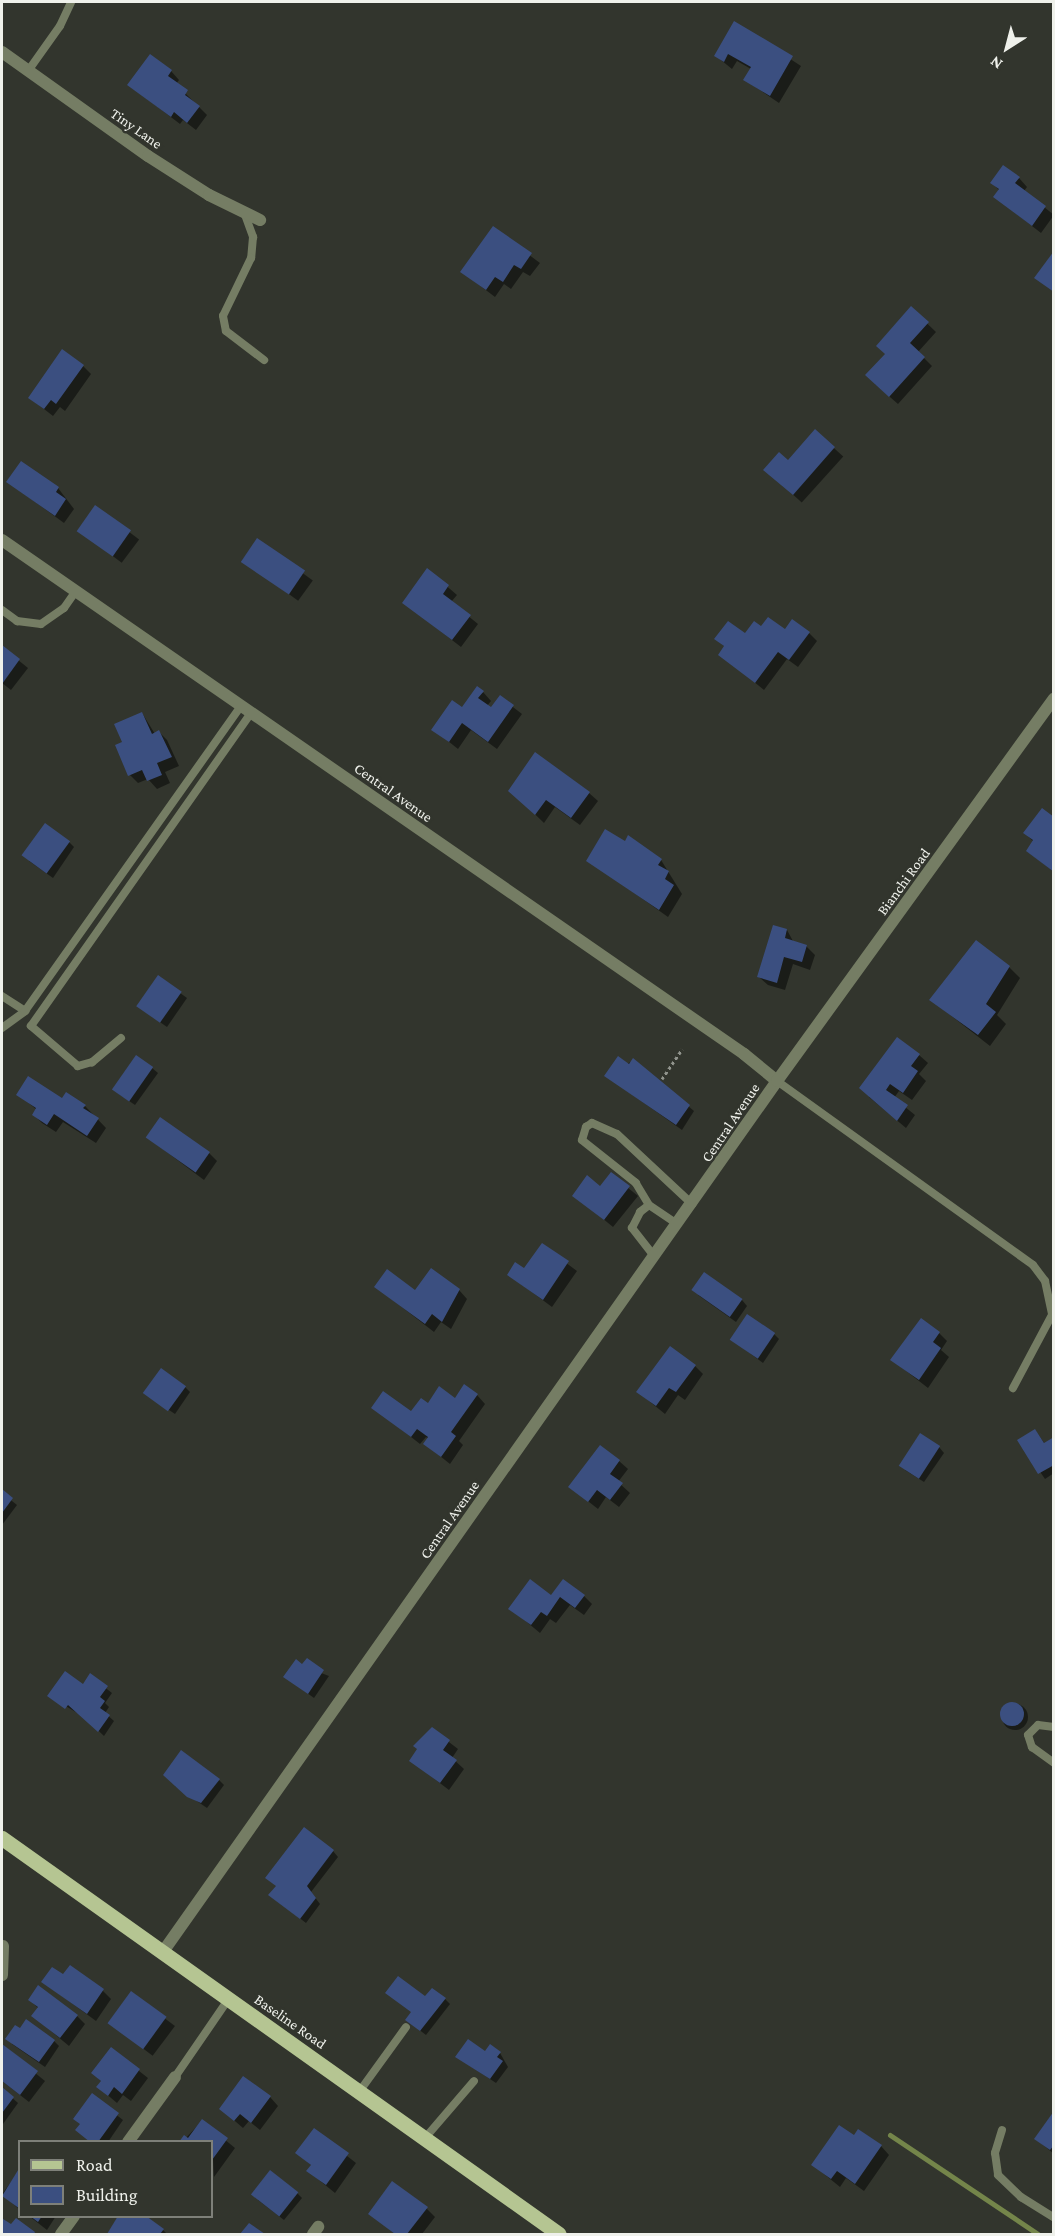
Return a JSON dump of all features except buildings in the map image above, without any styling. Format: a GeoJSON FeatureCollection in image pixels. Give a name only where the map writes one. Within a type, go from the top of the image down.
{"type":"FeatureCollection","features":[{"type":"Feature","properties":{"kind":"main road","name":"Baseline Road"},"geometry":{"type":"LineString","coordinates":[[2,1838],[559,2235]]}},
{"type":"Feature","properties":{"kind":"street","name":"Tiny Lane"},"geometry":{"type":"LineString","coordinates":[[2,52],[148,156],[260,220]]}},
{"type":"Feature","properties":{"kind":"street","name":"Central Avenue"},"geometry":{"type":"LineString","coordinates":[[2,540],[777,1081],[162,1953]]}},
{"type":"Feature","properties":{"kind":"street","name":"Bianchi Road"},"geometry":{"type":"LineString","coordinates":[[777,1081],[1053,699]]}},
{"type":"Feature","properties":{"kind":"street"},"geometry":{"type":"LineString","coordinates":[[2,1975],[3,1946]]}},
{"type":"Feature","properties":{"kind":"street"},"geometry":{"type":"LineString","coordinates":[[129,2140],[175,2077]]}},
{"type":"Feature","properties":{"kind":"street"},"geometry":{"type":"LineString","coordinates":[[61,2235],[73,2218]]}},
{"type":"Feature","properties":{"kind":"lane"},"geometry":{"type":"LineString","coordinates":[[28,70],[60,26],[71,2]]}},
{"type":"Feature","properties":{"kind":"lane"},"geometry":{"type":"LineString","coordinates":[[244,212],[253,237],[251,258],[223,316],[226,331],[264,360]]}},
{"type":"Feature","properties":{"kind":"lane"},"geometry":{"type":"LineString","coordinates":[[2,610],[17,621],[41,624],[64,608],[76,591]]}},
{"type":"Feature","properties":{"kind":"lane"},"geometry":{"type":"LineString","coordinates":[[2,1028],[25,1011],[246,709]]}},
{"type":"Feature","properties":{"kind":"lane"},"geometry":{"type":"LineString","coordinates":[[121,1038],[92,1062],[78,1066],[31,1026],[246,709]]}},
{"type":"Feature","properties":{"kind":"lane"},"geometry":{"type":"LineString","coordinates":[[2,996],[25,1011]]}},
{"type":"Feature","properties":{"kind":"lane"},"geometry":{"type":"LineString","coordinates":[[777,1081],[1033,1265],[1046,1281],[1052,1315],[1013,1388]]}},
{"type":"Feature","properties":{"kind":"lane"},"geometry":{"type":"LineString","coordinates":[[677,1224],[649,1205],[636,1183],[582,1140],[586,1127],[592,1123],[617,1134],[692,1204]]}},
{"type":"Feature","properties":{"kind":"lane"},"geometry":{"type":"LineString","coordinates":[[649,1205],[632,1228],[654,1256]]}},
{"type":"Feature","properties":{"kind":"lane"},"geometry":{"type":"LineString","coordinates":[[1053,1727],[1038,1725],[1029,1734],[1032,1748],[1053,1763]]}},
{"type":"Feature","properties":{"kind":"lane"},"geometry":{"type":"LineString","coordinates":[[175,2077],[228,2000]]}},
{"type":"Feature","properties":{"kind":"lane"},"geometry":{"type":"LineString","coordinates":[[358,2092],[406,2027]]}},
{"type":"Feature","properties":{"kind":"lane"},"geometry":{"type":"LineString","coordinates":[[425,2138],[474,2081]]}},
{"type":"Feature","properties":{"kind":"lane"},"geometry":{"type":"LineString","coordinates":[[1002,2130],[994,2153],[998,2175],[1021,2198],[1053,2218]]}},
{"type":"Feature","properties":{"kind":"path"},"geometry":{"type":"LineString","coordinates":[[662,1079],[682,1049]]}},
{"type":"Feature","properties":{"kind":"waterway"},"geometry":{"type":"LineString","coordinates":[[890,2135],[1038,2234]]}}]}
